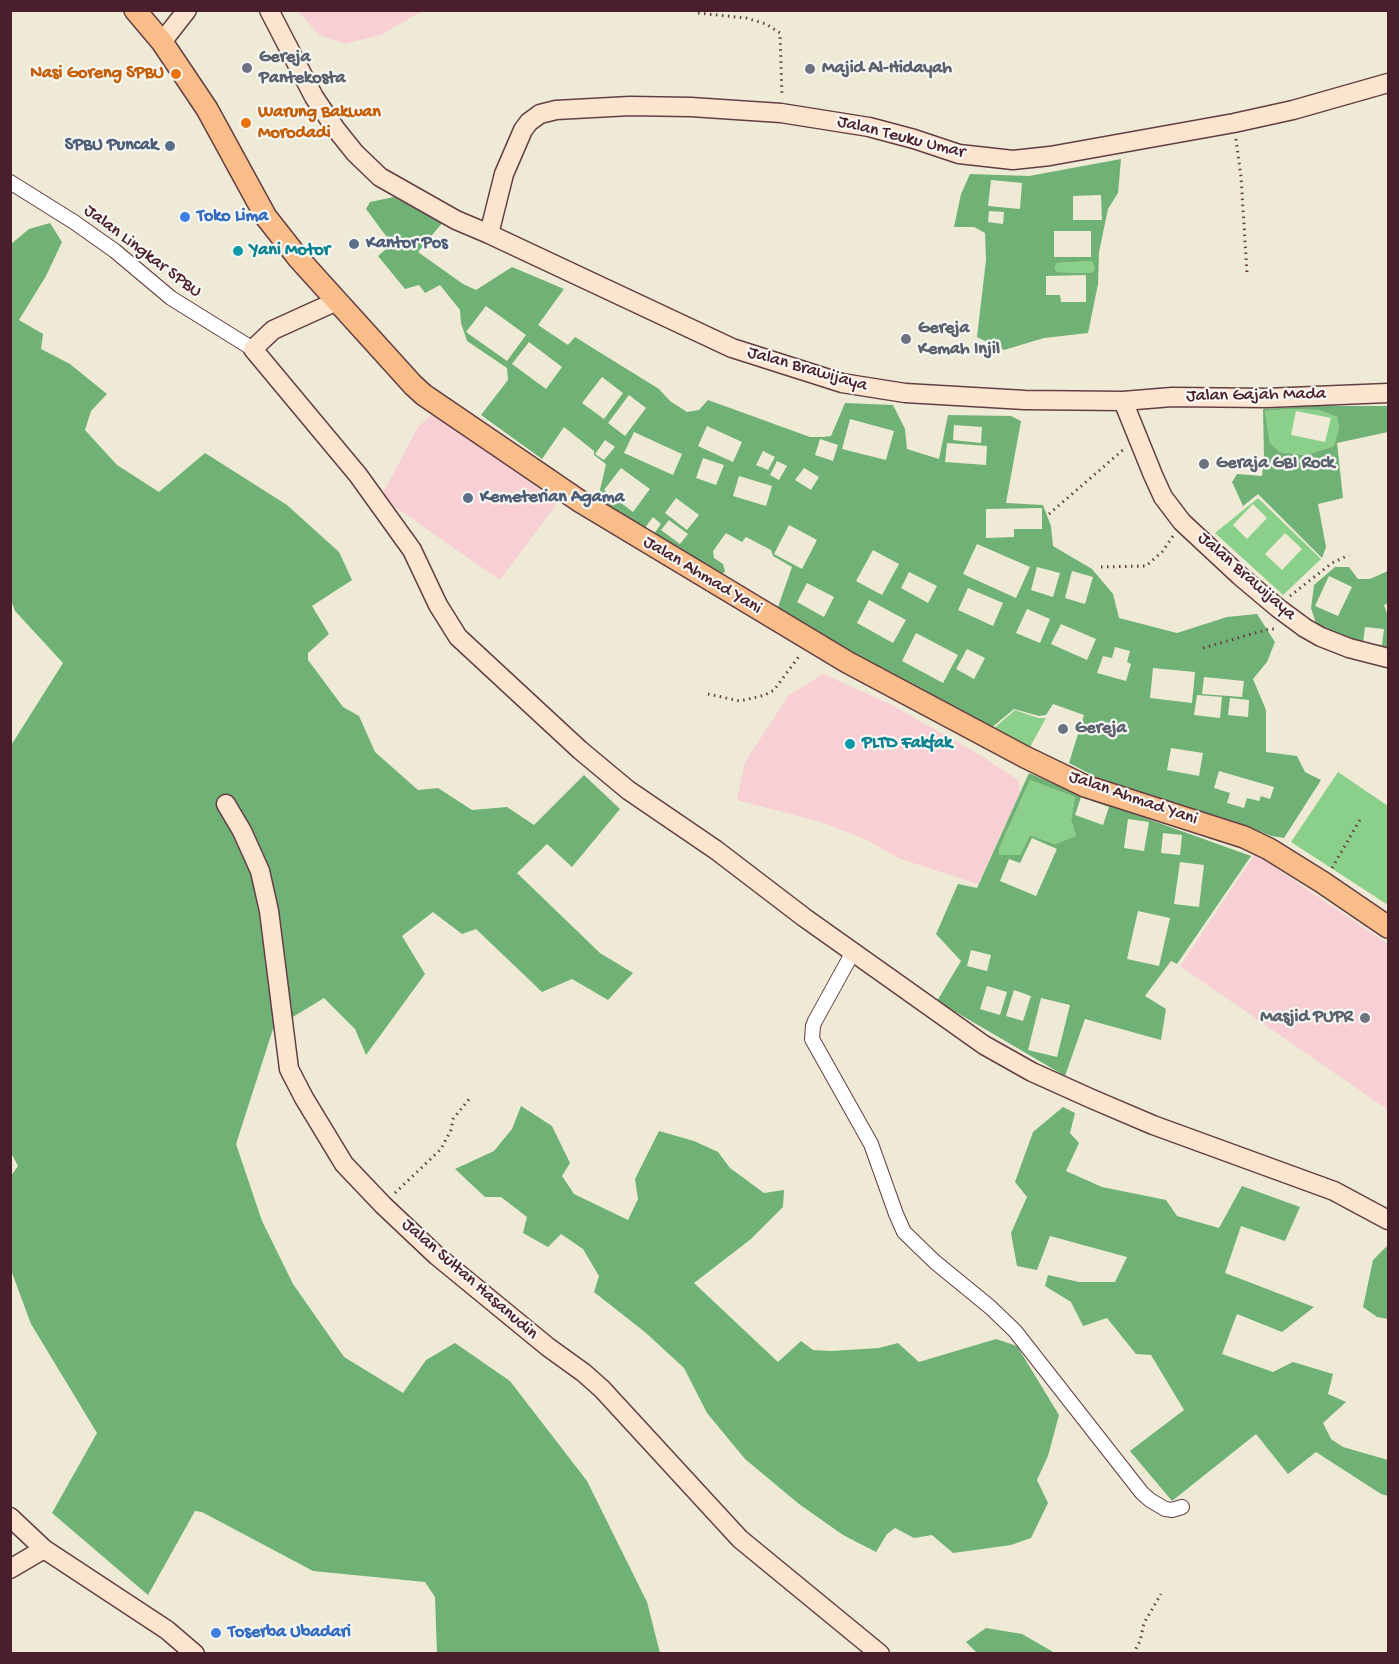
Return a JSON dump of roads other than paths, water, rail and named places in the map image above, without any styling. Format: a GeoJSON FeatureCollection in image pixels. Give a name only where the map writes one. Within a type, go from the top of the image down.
{"type":"FeatureCollection","features":[{"type":"Feature","properties":{"kind":"main road","name":"Jalan Ahmad Yani"},"geometry":{"type":"LineString","coordinates":[[135,10],[162,42],[207,109],[266,217],[298,259],[412,385],[441,407],[581,502],[809,641],[1025,757],[1084,786],[1244,837],[1269,849],[1389,927]]}},
{"type":"Feature","properties":{"kind":"main road"},"geometry":{"type":"LineString","coordinates":[[162,42],[187,10]]}},
{"type":"Feature","properties":{"kind":"main road","name":"Jalan Brawijaya"},"geometry":{"type":"LineString","coordinates":[[269,10],[314,97],[355,153],[380,177],[456,220],[732,348],[843,383],[904,393],[1024,400],[1123,401],[1163,497],[1182,522],[1240,576],[1305,628],[1349,648],[1389,658]]}},
{"type":"Feature","properties":{"kind":"main road","name":"Jalan Teuku Umar"},"geometry":{"type":"LineString","coordinates":[[489,234],[499,191],[523,130],[540,114],[566,108],[630,106],[781,112],[869,127],[959,154],[1013,160],[1050,156],[1233,123],[1293,110],[1389,83]]}},
{"type":"Feature","properties":{"kind":"main road"},"geometry":{"type":"LineString","coordinates":[[337,301],[273,330],[253,349],[358,475],[386,513],[418,558],[435,598],[458,637],[580,750],[628,790],[716,850],[805,918],[984,1045],[1032,1072],[1153,1125],[1334,1191],[1389,1220]]}},
{"type":"Feature","properties":{"kind":"main road","name":"Jalan Gajah Mada"},"geometry":{"type":"LineString","coordinates":[[1123,401],[1172,397],[1266,398],[1389,393]]}},
{"type":"Feature","properties":{"kind":"main road","name":"Jalan Sultan Hasanudin"},"geometry":{"type":"LineString","coordinates":[[226,804],[242,831],[260,871],[270,911],[289,1069],[344,1164],[437,1256],[548,1347],[584,1373],[740,1539],[880,1653]]}},
{"type":"Feature","properties":{"kind":"main road"},"geometry":{"type":"LineString","coordinates":[[10,1517],[44,1549],[167,1630],[195,1653]]}},
{"type":"Feature","properties":{"kind":"main road"},"geometry":{"type":"LineString","coordinates":[[10,1569],[44,1549]]}},
{"type":"Feature","properties":{"kind":"street","name":"Jalan Lingkar SPBU"},"geometry":{"type":"LineString","coordinates":[[10,182],[115,251],[171,298],[253,349]]}},
{"type":"Feature","properties":{"kind":"street"},"geometry":{"type":"LineString","coordinates":[[853,952],[815,1021],[812,1039],[871,1144],[904,1232],[1015,1331],[1142,1493],[1165,1509],[1182,1507]]}},
{"type":"Feature","properties":{"kind":"place","name":"Gereja Pantekosta"},"geometry":{"type":"Point","coordinates":[247,68]}},
{"type":"Feature","properties":{"kind":"place","name":"Majid Al-Hidayah"},"geometry":{"type":"Point","coordinates":[810,69]}},
{"type":"Feature","properties":{"kind":"place","name":"Nasi Goreng SPBU"},"geometry":{"type":"Point","coordinates":[176,74]}},
{"type":"Feature","properties":{"kind":"place","name":"Warung Bakwan Morodadi"},"geometry":{"type":"Point","coordinates":[246,123]}},
{"type":"Feature","properties":{"kind":"place","name":"SPBU Puncak"},"geometry":{"type":"Point","coordinates":[170,146]}},
{"type":"Feature","properties":{"kind":"place","name":"Toko Lima"},"geometry":{"type":"Point","coordinates":[185,217]}},
{"type":"Feature","properties":{"kind":"place","name":"Kantor Pos"},"geometry":{"type":"Point","coordinates":[354,244]}},
{"type":"Feature","properties":{"kind":"place","name":"Yani Motor"},"geometry":{"type":"Point","coordinates":[238,251]}},
{"type":"Feature","properties":{"kind":"place","name":"Gereja Kemah Injil"},"geometry":{"type":"Point","coordinates":[906,339]}},
{"type":"Feature","properties":{"kind":"place","name":"Geraja GBI Rock"},"geometry":{"type":"Point","coordinates":[1204,464]}},
{"type":"Feature","properties":{"kind":"place","name":"Kemeterian Agama"},"geometry":{"type":"Point","coordinates":[468,498]}},
{"type":"Feature","properties":{"kind":"place","name":"Gereja"},"geometry":{"type":"Point","coordinates":[1063,729]}},
{"type":"Feature","properties":{"kind":"place","name":"PLTD Fakfak"},"geometry":{"type":"Point","coordinates":[850,744]}},
{"type":"Feature","properties":{"kind":"place","name":"Masjid PUPR"},"geometry":{"type":"Point","coordinates":[1365,1018]}},
{"type":"Feature","properties":{"kind":"place","name":"Toserba Ubadari"},"geometry":{"type":"Point","coordinates":[216,1633]}}]}
